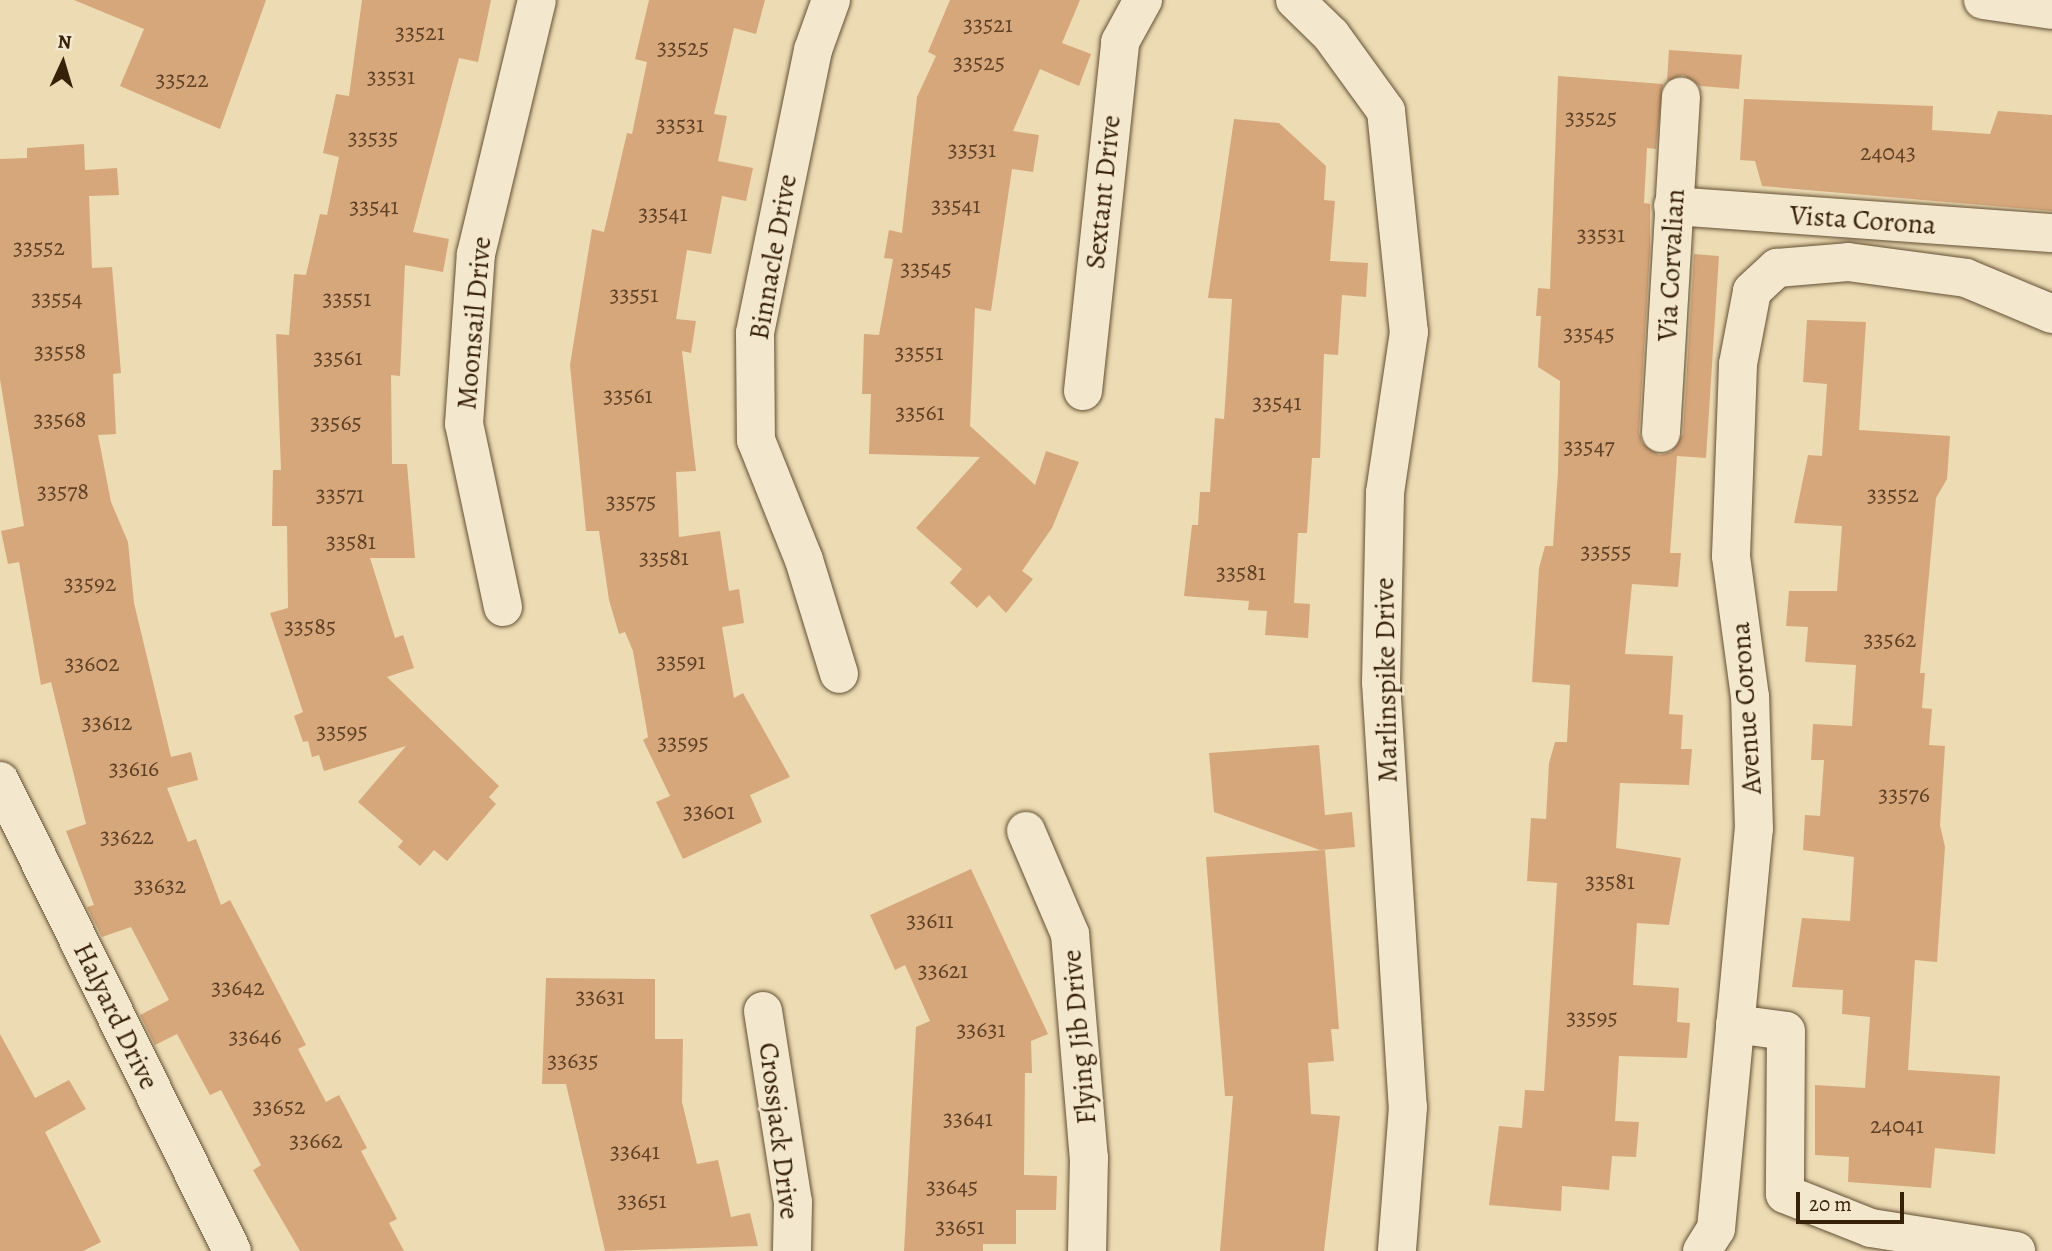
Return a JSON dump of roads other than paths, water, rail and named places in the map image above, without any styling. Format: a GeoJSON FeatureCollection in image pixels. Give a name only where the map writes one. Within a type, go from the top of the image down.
{"type":"FeatureCollection","features":[{"type":"Feature","properties":{"kind":"street","name":"Moonsail Drive"},"geometry":{"type":"LineString","coordinates":[[503,607],[464,424],[476,254],[537,0]]}},
{"type":"Feature","properties":{"kind":"street","name":"Binnacle Drive"},"geometry":{"type":"LineString","coordinates":[[831,0],[813,50],[755,333],[756,440],[804,560],[839,674]]}},
{"type":"Feature","properties":{"kind":"street","name":"Sextant Drive"},"geometry":{"type":"LineString","coordinates":[[1083,391],[1119,42],[1143,0]]}},
{"type":"Feature","properties":{"kind":"street","name":"Marlinspike Drive"},"geometry":{"type":"LineString","coordinates":[[1295,0],[1331,35],[1386,111],[1409,332],[1385,493],[1381,668],[1408,1107],[1397,1251]]}},
{"type":"Feature","properties":{"kind":"street"},"geometry":{"type":"LineString","coordinates":[[1983,0],[2052,10]]}},
{"type":"Feature","properties":{"kind":"street","name":"Via Corvalian"},"geometry":{"type":"LineString","coordinates":[[1661,433],[1681,97]]}},
{"type":"Feature","properties":{"kind":"street","name":"Vista Corona"},"geometry":{"type":"LineString","coordinates":[[1674,206],[2052,233]]}},
{"type":"Feature","properties":{"kind":"street"},"geometry":{"type":"LineString","coordinates":[[1848,262],[1851,219]]}},
{"type":"Feature","properties":{"kind":"street","name":"Avenue Corona"},"geometry":{"type":"LineString","coordinates":[[1709,1240],[1735,1024],[1754,829],[1750,697],[1731,556],[1738,364],[1752,291],[1777,268],[1848,262],[1966,278],[2052,314]]}},
{"type":"Feature","properties":{"kind":"street","name":"Halyard Drive"},"geometry":{"type":"LineString","coordinates":[[0,781],[232,1251]]}},
{"type":"Feature","properties":{"kind":"street","name":"Flying Jib Drive"},"geometry":{"type":"LineString","coordinates":[[1026,831],[1070,934],[1089,1158],[1087,1251]]}},
{"type":"Feature","properties":{"kind":"street","name":"Crossjack Drive"},"geometry":{"type":"LineString","coordinates":[[763,1011],[793,1202],[792,1251]]}},
{"type":"Feature","properties":{"kind":"street"},"geometry":{"type":"LineString","coordinates":[[1735,1024],[1786,1031],[1786,1194],[1871,1228],[2016,1251]]}}]}
